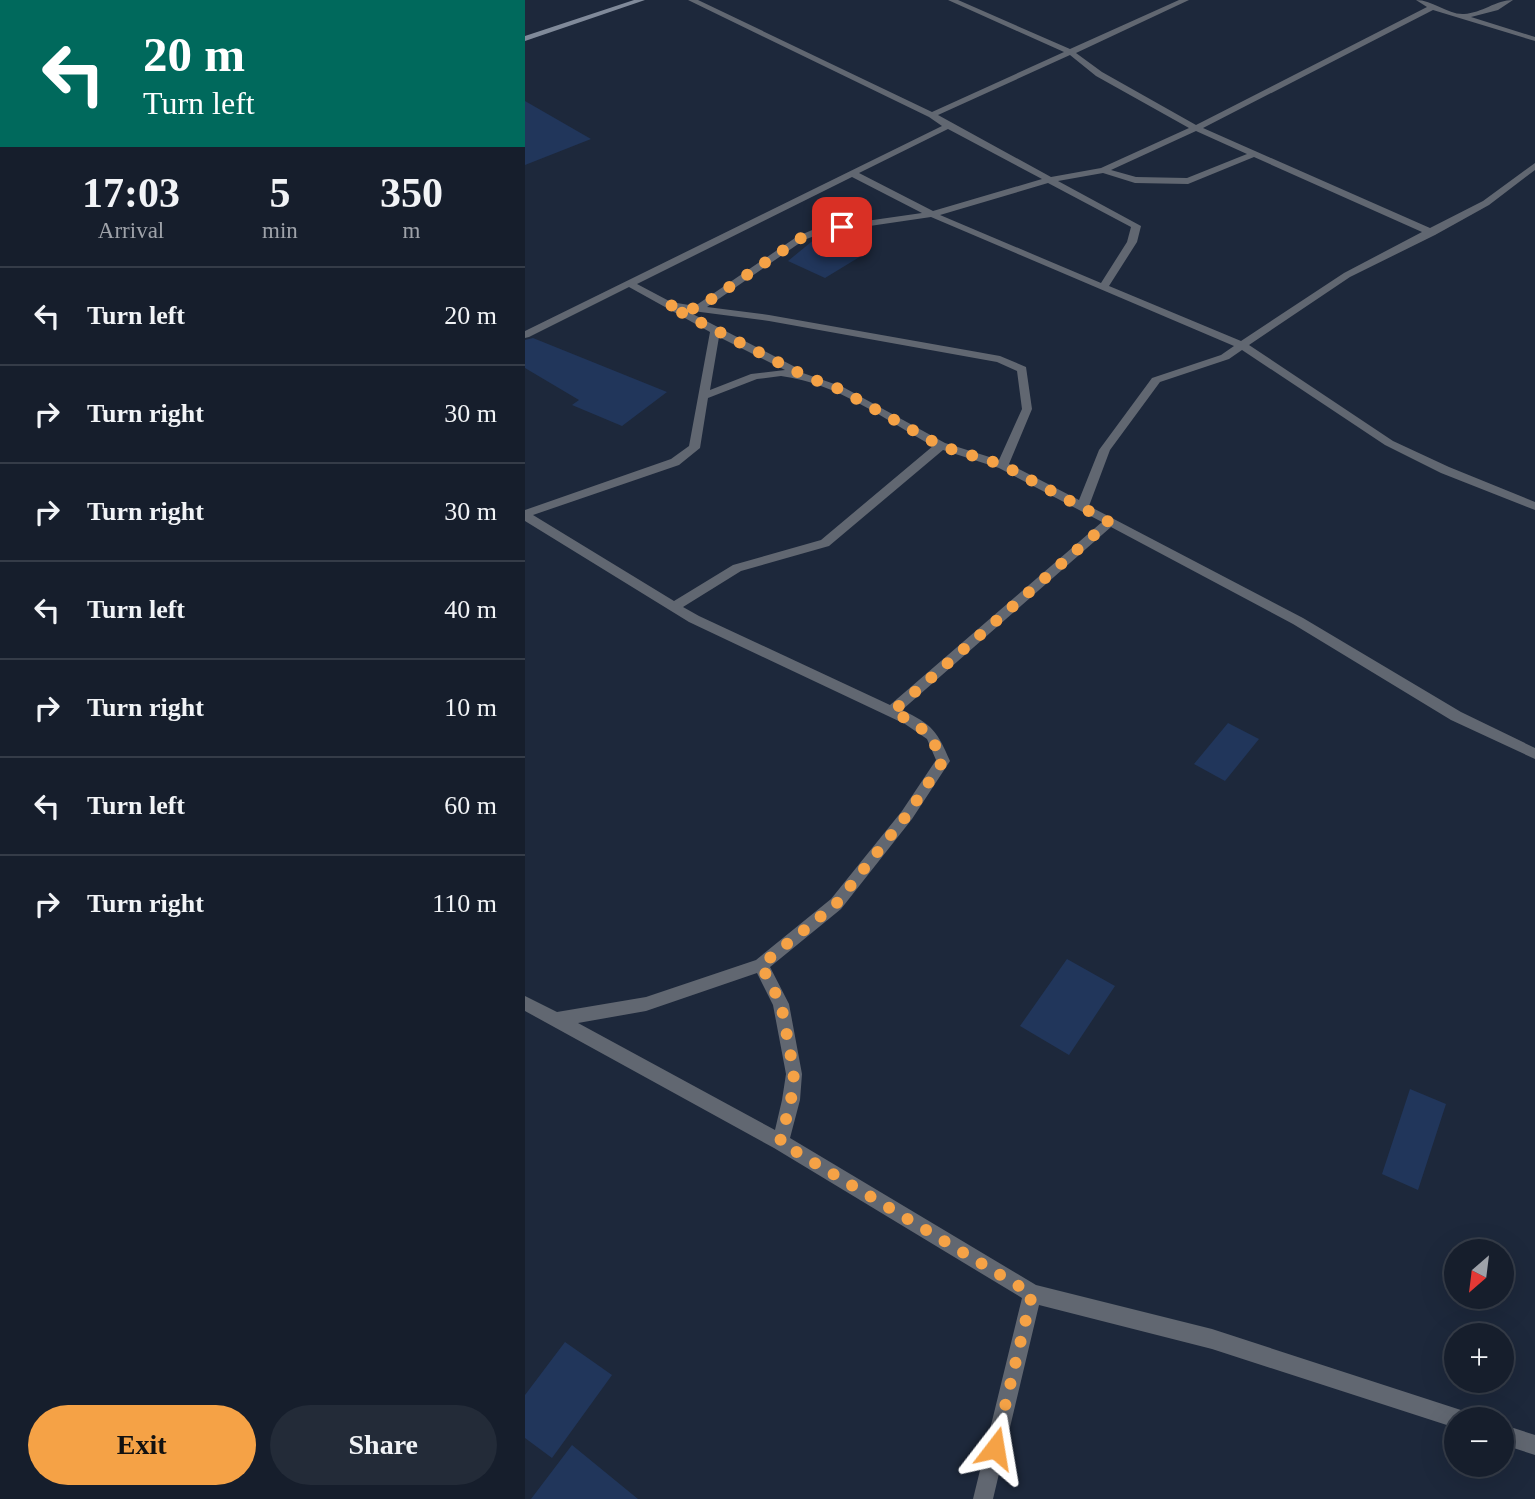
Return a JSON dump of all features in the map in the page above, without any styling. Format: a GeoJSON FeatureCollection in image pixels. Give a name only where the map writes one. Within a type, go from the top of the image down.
{"type":"FeatureCollection","features":[{"type":"Feature","properties":{"kind":"main road"},"geometry":{"type":"LineString","coordinates":[[525,39],[641,0]]}},
{"type":"Feature","properties":{"kind":"street"},"geometry":{"type":"LineString","coordinates":[[692,0],[932,115],[1136,226],[1132,242],[1103,288]]}},
{"type":"Feature","properties":{"kind":"street"},"geometry":{"type":"LineString","coordinates":[[952,0],[1070,52],[1099,74],[1196,128],[1432,233]]}},
{"type":"Feature","properties":{"kind":"street"},"geometry":{"type":"LineString","coordinates":[[932,115],[1185,0]]}},
{"type":"Feature","properties":{"kind":"street"},"geometry":{"type":"LineString","coordinates":[[1420,0],[1432,7],[1535,39]]}},
{"type":"Feature","properties":{"kind":"street"},"geometry":{"type":"LineString","coordinates":[[1463,16],[1495,8],[1509,0]]}},
{"type":"Feature","properties":{"kind":"street"},"geometry":{"type":"LineString","coordinates":[[697,309],[801,238],[820,230],[932,214],[1049,180],[1103,170],[1196,128],[1432,7]]}},
{"type":"Feature","properties":{"kind":"street"},"geometry":{"type":"LineString","coordinates":[[525,335],[948,126]]}},
{"type":"Feature","properties":{"kind":"street"},"geometry":{"type":"LineString","coordinates":[[1103,170],[1135,180],[1188,181],[1252,155]]}},
{"type":"Feature","properties":{"kind":"street"},"geometry":{"type":"LineString","coordinates":[[1083,506],[1105,450],[1156,380],[1225,358],[1347,275],[1486,203],[1535,166]]}},
{"type":"Feature","properties":{"kind":"street"},"geometry":{"type":"LineString","coordinates":[[852,173],[932,214],[1243,346],[1389,443],[1445,470],[1535,506]]}},
{"type":"Feature","properties":{"kind":"street"},"geometry":{"type":"LineString","coordinates":[[630,284],[715,331],[805,376],[839,389],[941,446],[1003,465],[1083,506],[1298,621],[1456,716],[1535,754]]}},
{"type":"Feature","properties":{"kind":"street"},"geometry":{"type":"LineString","coordinates":[[667,305],[1000,359],[1022,369],[1027,409],[1003,465]]}},
{"type":"Feature","properties":{"kind":"street"},"geometry":{"type":"LineString","coordinates":[[525,515],[675,462],[694,448],[715,331]]}},
{"type":"Feature","properties":{"kind":"street"},"geometry":{"type":"LineString","coordinates":[[703,396],[755,376],[781,373],[805,376]]}},
{"type":"Feature","properties":{"kind":"street"},"geometry":{"type":"LineString","coordinates":[[673,607],[737,568],[825,543],[941,446]]}},
{"type":"Feature","properties":{"kind":"street"},"geometry":{"type":"LineString","coordinates":[[525,515],[673,607],[910,720],[932,736],[943,761],[907,815],[836,904],[761,965],[646,1004],[558,1019]]}},
{"type":"Feature","properties":{"kind":"street"},"geometry":{"type":"LineString","coordinates":[[892,712],[1109,522]]}},
{"type":"Feature","properties":{"kind":"street"},"geometry":{"type":"LineString","coordinates":[[761,965],[781,1004],[794,1073],[791,1100],[780,1142]]}},
{"type":"Feature","properties":{"kind":"street"},"geometry":{"type":"LineString","coordinates":[[525,1003],[780,1142],[1032,1294],[1212,1339],[1444,1414]]}},
{"type":"Feature","properties":{"kind":"street"},"geometry":{"type":"LineString","coordinates":[[983,1499],[1032,1294]]}},
{"type":"Feature","properties":{"kind":"street"},"geometry":{"type":"LineString","coordinates":[[1514,1438],[1535,1445]]}},
{"type":"Feature","properties":{"kind":"building"},"geometry":{"type":"Polygon","coordinates":[[[525,101],[591,139],[525,165],[525,101]]]}},
{"type":"Feature","properties":{"kind":"building"},"geometry":{"type":"Polygon","coordinates":[[[816,238],[866,253],[825,278],[788,261],[816,238]]]}},
{"type":"Feature","properties":{"kind":"building"},"geometry":{"type":"Polygon","coordinates":[[[533,338],[667,392],[622,426],[572,405],[579,400],[525,368],[525,340],[533,338]]]}},
{"type":"Feature","properties":{"kind":"building"},"geometry":{"type":"Polygon","coordinates":[[[1228,723],[1259,739],[1225,781],[1194,764],[1228,723]]]}},
{"type":"Feature","properties":{"kind":"building"},"geometry":{"type":"Polygon","coordinates":[[[1067,959],[1115,986],[1069,1055],[1020,1026],[1067,959]]]}},
{"type":"Feature","properties":{"kind":"building"},"geometry":{"type":"Polygon","coordinates":[[[1410,1089],[1446,1104],[1418,1190],[1382,1174],[1410,1089]]]}},
{"type":"Feature","properties":{"kind":"building"},"geometry":{"type":"Polygon","coordinates":[[[565,1342],[612,1375],[552,1458],[525,1438],[525,1395],[565,1342]]]}},
{"type":"Feature","properties":{"kind":"building"},"geometry":{"type":"Polygon","coordinates":[[[572,1445],[638,1499],[531,1499],[572,1445]]]}},
{"type":"Feature","properties":{"kind":"route"},"geometry":{"type":"LineString","coordinates":[[842,227],[820,230],[801,238],[697,309],[667,305],[805,376],[839,389],[941,446],[1003,465],[1109,522],[892,712],[910,720],[932,736],[943,761],[907,815],[836,904],[761,965],[781,1004],[794,1073],[791,1100],[780,1142],[1032,1294],[995,1448]]}}]}
